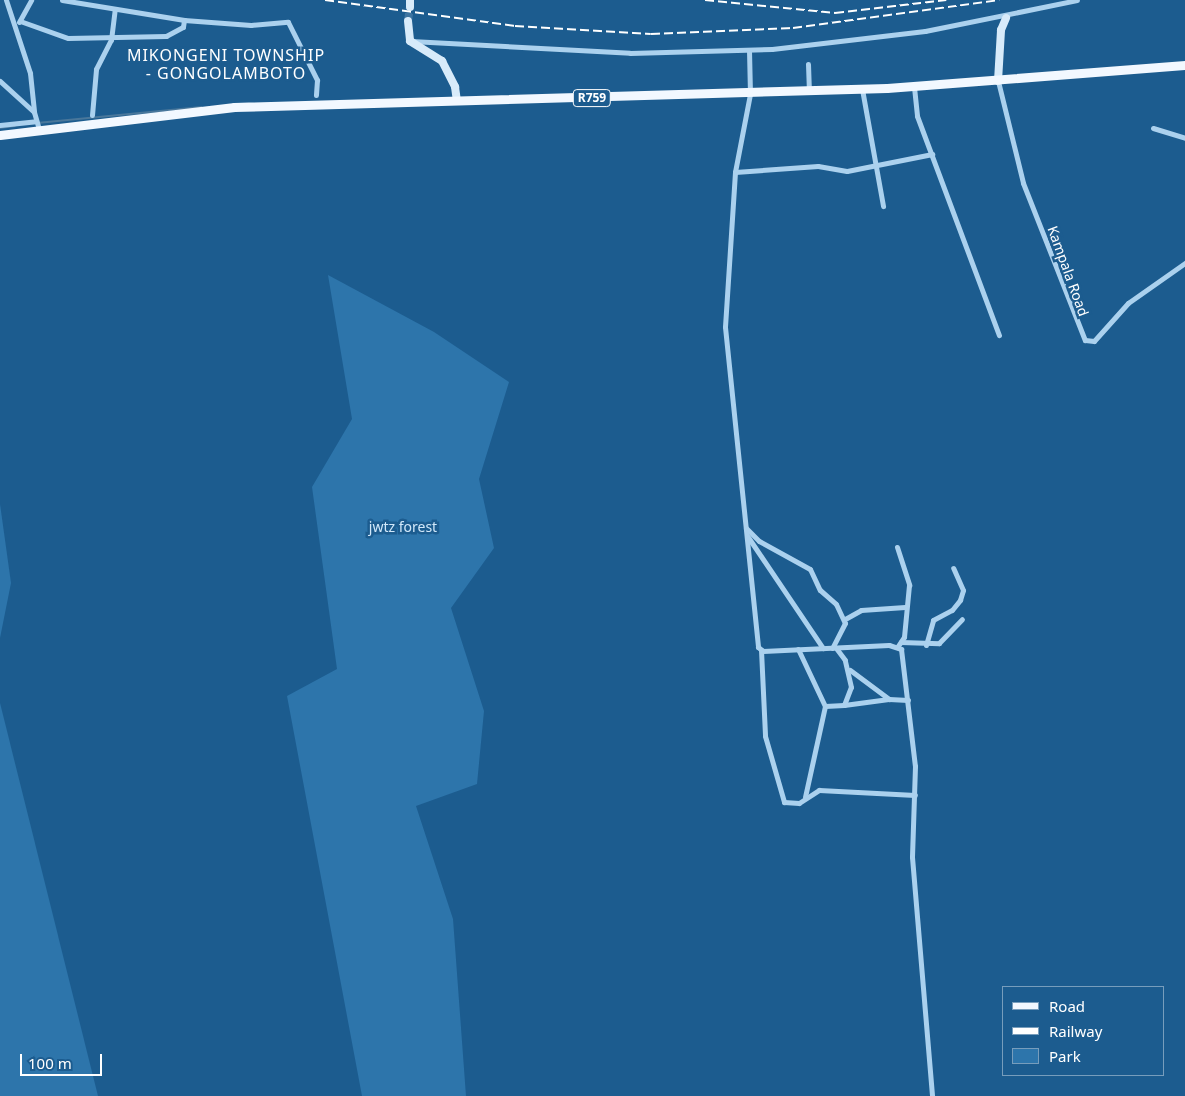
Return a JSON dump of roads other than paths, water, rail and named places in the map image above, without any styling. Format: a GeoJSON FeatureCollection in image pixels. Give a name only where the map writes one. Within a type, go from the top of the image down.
{"type":"FeatureCollection","features":[{"type":"Feature","properties":{"kind":"main road","name":"R759"},"geometry":{"type":"LineString","coordinates":[[0,136],[223,108],[750,94],[998,81],[1185,66]]}},
{"type":"Feature","properties":{"kind":"street"},"geometry":{"type":"LineString","coordinates":[[6,0],[18,22],[30,73],[34,112],[39,130]]}},
{"type":"Feature","properties":{"kind":"street"},"geometry":{"type":"LineString","coordinates":[[18,22],[31,0]]}},
{"type":"Feature","properties":{"kind":"street"},"geometry":{"type":"LineString","coordinates":[[62,0],[184,20],[251,26],[288,22],[317,80],[316,95]]}},
{"type":"Feature","properties":{"kind":"street"},"geometry":{"type":"LineString","coordinates":[[410,41],[621,53],[749,50],[817,45],[1006,18],[1077,0]]}},
{"type":"Feature","properties":{"kind":"street"},"geometry":{"type":"LineString","coordinates":[[92,115],[96,69],[112,34],[115,9]]}},
{"type":"Feature","properties":{"kind":"street"},"geometry":{"type":"LineString","coordinates":[[998,81],[1001,30],[1006,18]]}},
{"type":"Feature","properties":{"kind":"street"},"geometry":{"type":"LineString","coordinates":[[18,22],[60,38],[112,34],[166,36],[179,30],[184,20]]}},
{"type":"Feature","properties":{"kind":"street"},"geometry":{"type":"LineString","coordinates":[[408,21],[410,41]]}},
{"type":"Feature","properties":{"kind":"street"},"geometry":{"type":"LineString","coordinates":[[410,41],[442,61],[455,87],[457,101]]}},
{"type":"Feature","properties":{"kind":"street"},"geometry":{"type":"LineString","coordinates":[[749,50],[750,94],[735,172],[724,327],[746,534],[761,650],[764,727],[779,794],[789,805],[819,790],[915,794]]}},
{"type":"Feature","properties":{"kind":"street"},"geometry":{"type":"LineString","coordinates":[[808,64],[809,91]]}},
{"type":"Feature","properties":{"kind":"street"},"geometry":{"type":"LineString","coordinates":[[0,81],[34,112]]}},
{"type":"Feature","properties":{"kind":"street","name":"Kampala Road"},"geometry":{"type":"LineString","coordinates":[[998,81],[1023,183],[1085,340],[1094,342],[1128,303],[1185,263]]}},
{"type":"Feature","properties":{"kind":"street"},"geometry":{"type":"LineString","coordinates":[[914,86],[916,116],[932,154],[998,335]]}},
{"type":"Feature","properties":{"kind":"street"},"geometry":{"type":"LineString","coordinates":[[862,89],[883,206]]}},
{"type":"Feature","properties":{"kind":"street"},"geometry":{"type":"LineString","coordinates":[[0,125],[36,121]]}},
{"type":"Feature","properties":{"kind":"street"},"geometry":{"type":"LineString","coordinates":[[1153,128],[1185,138]]}},
{"type":"Feature","properties":{"kind":"street"},"geometry":{"type":"LineString","coordinates":[[735,172],[876,166],[932,154]]}},
{"type":"Feature","properties":{"kind":"street"},"geometry":{"type":"LineString","coordinates":[[746,527],[759,541],[810,569],[820,590],[845,619]]}},
{"type":"Feature","properties":{"kind":"street"},"geometry":{"type":"LineString","coordinates":[[746,534],[823,648]]}},
{"type":"Feature","properties":{"kind":"street"},"geometry":{"type":"LineString","coordinates":[[897,547],[909,585],[899,644],[908,679],[915,794],[912,857],[932,1096]]}},
{"type":"Feature","properties":{"kind":"street"},"geometry":{"type":"LineString","coordinates":[[926,645],[933,620],[955,608],[961,596],[953,568]]}},
{"type":"Feature","properties":{"kind":"street"},"geometry":{"type":"LineString","coordinates":[[834,648],[845,619],[861,610],[905,606]]}},
{"type":"Feature","properties":{"kind":"street"},"geometry":{"type":"LineString","coordinates":[[761,650],[899,644],[926,645],[942,641],[962,619]]}},
{"type":"Feature","properties":{"kind":"street"},"geometry":{"type":"LineString","coordinates":[[834,648],[848,668],[888,699]]}},
{"type":"Feature","properties":{"kind":"street"},"geometry":{"type":"LineString","coordinates":[[798,649],[825,706],[805,798]]}},
{"type":"Feature","properties":{"kind":"street"},"geometry":{"type":"LineString","coordinates":[[844,705],[851,687],[848,668]]}},
{"type":"Feature","properties":{"kind":"street"},"geometry":{"type":"LineString","coordinates":[[825,706],[888,699],[908,700]]}},
{"type":"Feature","properties":{"kind":"waterway"},"geometry":{"type":"LineString","coordinates":[[37,123],[201,107]]}},
{"type":"Feature","properties":{"kind":"waterway"},"geometry":{"type":"LineString","coordinates":[[0,128],[15,126]]}},
{"type":"Feature","properties":{"kind":"tunnel"},"geometry":{"type":"LineString","coordinates":[[408,21],[410,7]]}},
{"type":"Feature","properties":{"kind":"railway"},"geometry":{"type":"LineString","coordinates":[[325,0],[515,26],[651,34],[793,28],[999,0]]}},
{"type":"Feature","properties":{"kind":"railway"},"geometry":{"type":"LineString","coordinates":[[705,0],[835,13],[946,0]]}},
{"type":"Feature","properties":{"kind":"district","name":"MIKONGENI TOWNSHIP - GONGOLAMBOTO"},"geometry":{"type":"Point","coordinates":[226,64]}},
{"type":"Feature","properties":{"kind":"park label","name":"jwtz forest"},"geometry":{"type":"Point","coordinates":[403,527]}}]}
